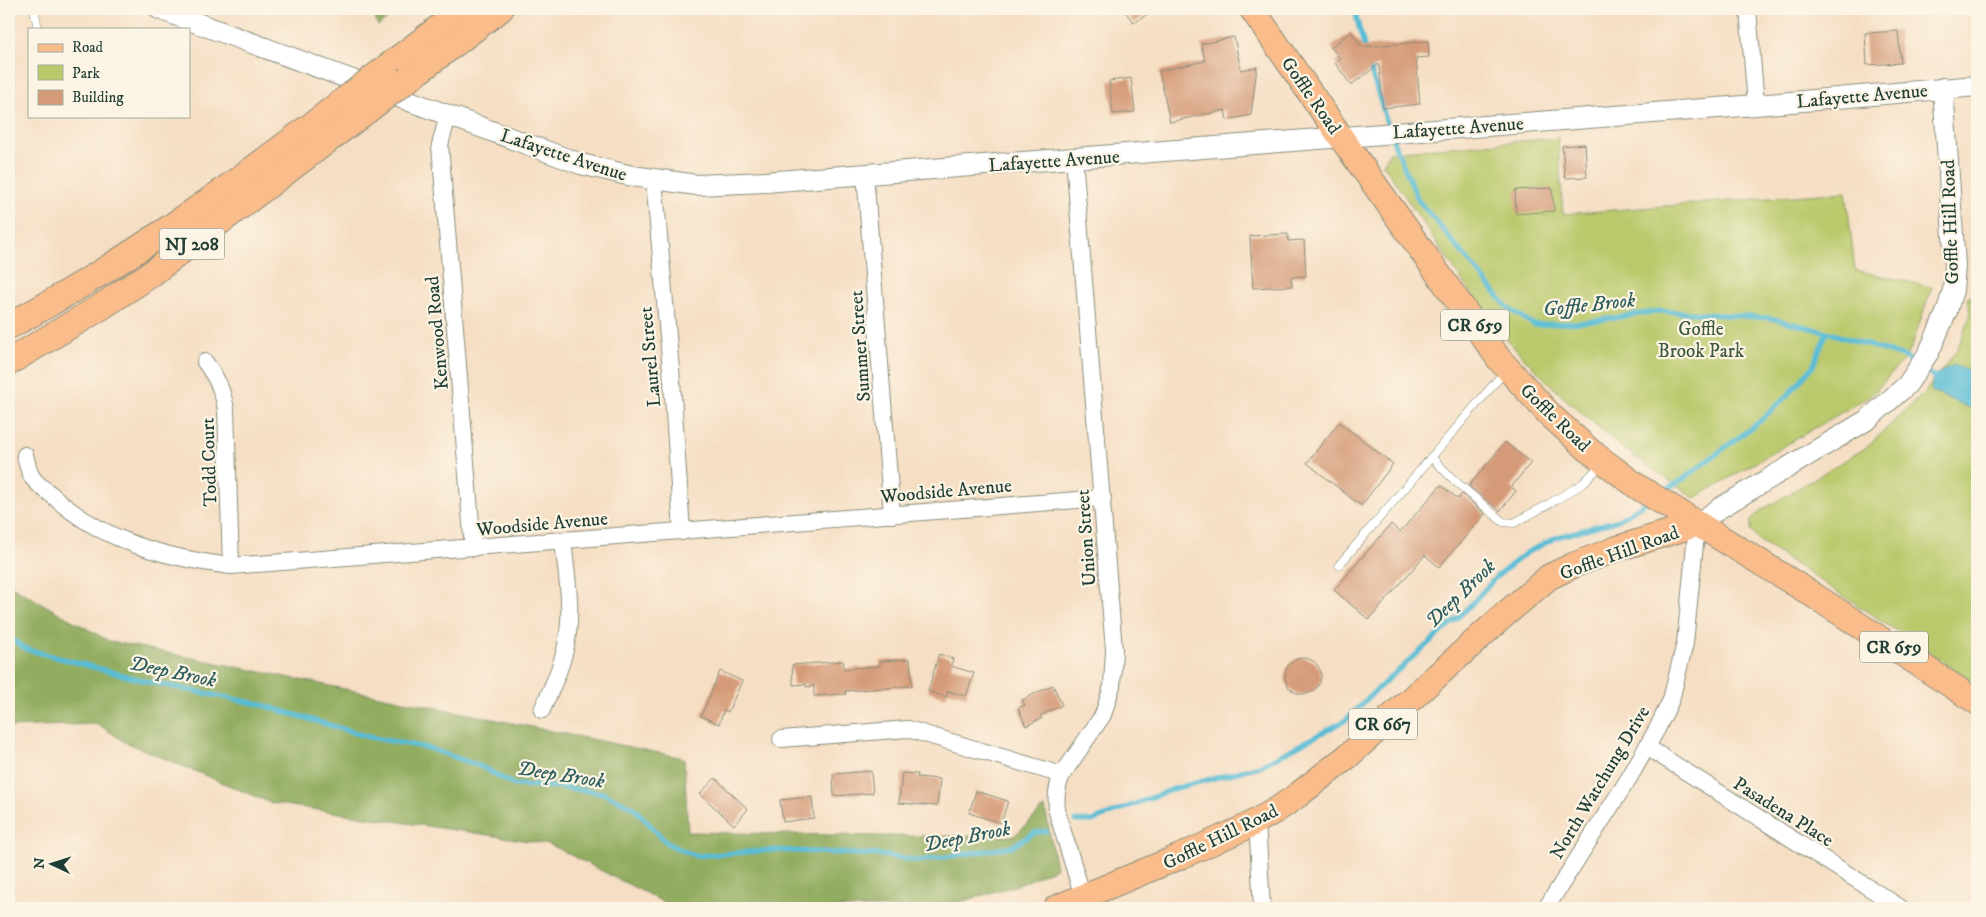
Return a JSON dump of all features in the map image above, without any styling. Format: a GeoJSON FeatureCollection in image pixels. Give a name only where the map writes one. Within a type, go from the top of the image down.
{"type":"FeatureCollection","features":[{"type":"Feature","properties":{"kind":"highway"},"geometry":{"type":"LineString","coordinates":[[396,74],[446,9]]}},
{"type":"Feature","properties":{"kind":"highway","name":"NJ 208"},"geometry":{"type":"LineString","coordinates":[[9,362],[148,276],[396,74],[464,9]]}},
{"type":"Feature","properties":{"kind":"highway","name":"NJ 208"},"geometry":{"type":"LineString","coordinates":[[396,74],[463,38],[500,9]]}},
{"type":"Feature","properties":{"kind":"highway"},"geometry":{"type":"LineString","coordinates":[[463,38],[515,9]]}},
{"type":"Feature","properties":{"kind":"highway","name":"NJ 208"},"geometry":{"type":"LineString","coordinates":[[9,326],[81,284],[180,221],[285,147],[356,105]]}},
{"type":"Feature","properties":{"kind":"main road","name":"Goffle Road"},"geometry":{"type":"LineString","coordinates":[[1252,9],[1340,136],[1508,369],[1551,416],[1638,487],[1810,593],[1977,702]]}},
{"type":"Feature","properties":{"kind":"main road","name":"Goffle Hill Road"},"geometry":{"type":"LineString","coordinates":[[1056,908],[1179,858],[1257,821],[1298,795],[1348,756],[1549,577],[1574,565],[1616,550],[1698,524]]}},
{"type":"Feature","properties":{"kind":"street","name":"Lafayette Avenue"},"geometry":{"type":"LineString","coordinates":[[159,9],[581,164],[632,176],[697,185],[765,182],[1977,86]]}},
{"type":"Feature","properties":{"kind":"street"},"geometry":{"type":"LineString","coordinates":[[1748,9],[1756,105]]}},
{"type":"Feature","properties":{"kind":"street","name":"Goffle Hill Road"},"geometry":{"type":"LineString","coordinates":[[1698,524],[1720,508],[1867,420],[1907,385],[1929,352],[1947,311],[1953,290],[1954,265],[1943,88]]}},
{"type":"Feature","properties":{"kind":"street","name":"Kenwood Road"},"geometry":{"type":"LineString","coordinates":[[448,115],[440,145],[473,548]]}},
{"type":"Feature","properties":{"kind":"street","name":"Union Street"},"geometry":{"type":"LineString","coordinates":[[1074,158],[1114,650],[1112,686],[1103,715],[1062,775],[1056,798],[1057,812],[1083,897]]}},
{"type":"Feature","properties":{"kind":"street","name":"Summer Street"},"geometry":{"type":"LineString","coordinates":[[865,174],[892,515]]}},
{"type":"Feature","properties":{"kind":"street","name":"Laurel Street"},"geometry":{"type":"LineString","coordinates":[[654,179],[671,372],[682,532]]}},
{"type":"Feature","properties":{"kind":"street","name":"Todd Court"},"geometry":{"type":"LineString","coordinates":[[205,362],[223,392],[226,410],[232,566]]}},
{"type":"Feature","properties":{"kind":"street","name":"Woodside Avenue"},"geometry":{"type":"LineString","coordinates":[[25,455],[32,477],[61,504],[84,521],[155,553],[232,566],[1102,498]]}},
{"type":"Feature","properties":{"kind":"street","name":"North Watchung Drive"},"geometry":{"type":"LineString","coordinates":[[1546,908],[1629,778],[1671,700],[1685,643],[1698,524]]}},
{"type":"Feature","properties":{"kind":"street"},"geometry":{"type":"LineString","coordinates":[[542,710],[559,669],[568,632],[568,591],[563,541]]}},
{"type":"Feature","properties":{"kind":"street"},"geometry":{"type":"LineString","coordinates":[[781,739],[908,728],[1062,775]]}},
{"type":"Feature","properties":{"kind":"street","name":"Pasadena Place"},"geometry":{"type":"LineString","coordinates":[[1647,747],[1901,908]]}},
{"type":"Feature","properties":{"kind":"street"},"geometry":{"type":"LineString","coordinates":[[1257,821],[1262,908]]}},
{"type":"Feature","properties":{"kind":"lane"},"geometry":{"type":"LineString","coordinates":[[34,9],[38,28]]}},
{"type":"Feature","properties":{"kind":"lane"},"geometry":{"type":"LineString","coordinates":[[1339,565],[1508,369]]}},
{"type":"Feature","properties":{"kind":"lane"},"geometry":{"type":"LineString","coordinates":[[1431,457],[1455,481],[1503,522],[1514,522],[1549,504],[1582,484],[1605,462]]}},
{"type":"Feature","properties":{"kind":"green space"},"geometry":{"type":"Polygon","coordinates":[[[372,9],[400,9],[378,26],[372,9]]]}},
{"type":"Feature","properties":{"kind":"green space","name":"Goffle Brook Park"},"geometry":{"type":"Polygon","coordinates":[[[1558,138],[1563,214],[1846,192],[1855,270],[1932,287],[1911,348],[1905,358],[1873,394],[1695,498],[1624,449],[1561,395],[1521,355],[1489,320],[1383,164],[1390,152],[1558,138]]]}},
{"type":"Feature","properties":{"kind":"green space"},"geometry":{"type":"Polygon","coordinates":[[[1968,297],[1977,297],[1977,684],[1757,539],[1751,530],[1751,520],[1760,511],[1867,447],[1924,393],[1957,350],[1970,316],[1968,297]]]}},
{"type":"Feature","properties":{"kind":"green space"},"geometry":{"type":"Polygon","coordinates":[[[9,585],[109,641],[684,758],[688,832],[880,836],[1014,836],[1045,807],[1056,868],[1021,884],[939,908],[675,908],[549,844],[271,803],[125,742],[98,724],[9,727],[9,585]]]}},
{"type":"Feature","properties":{"kind":"water"},"geometry":{"type":"Polygon","coordinates":[[[1953,365],[1977,373],[1977,411],[1931,391],[1933,376],[1953,365]]]}},
{"type":"Feature","properties":{"kind":"building"},"geometry":{"type":"Polygon","coordinates":[[[1123,9],[1155,9],[1134,23],[1123,9]]]}},
{"type":"Feature","properties":{"kind":"building"},"geometry":{"type":"Polygon","coordinates":[[[1898,31],[1901,63],[1867,65],[1865,33],[1898,31]]]}},
{"type":"Feature","properties":{"kind":"building"},"geometry":{"type":"Polygon","coordinates":[[[1351,32],[1362,47],[1428,41],[1429,57],[1416,58],[1420,104],[1383,108],[1379,64],[1351,85],[1335,63],[1340,59],[1331,47],[1351,32]]]}},
{"type":"Feature","properties":{"kind":"building"},"geometry":{"type":"Polygon","coordinates":[[[1234,37],[1241,70],[1257,67],[1251,115],[1227,120],[1225,110],[1170,122],[1159,71],[1205,61],[1201,44],[1234,37]]]}},
{"type":"Feature","properties":{"kind":"building"},"geometry":{"type":"Polygon","coordinates":[[[1131,78],[1135,112],[1113,114],[1109,81],[1131,78]]]}},
{"type":"Feature","properties":{"kind":"building"},"geometry":{"type":"Polygon","coordinates":[[[1585,144],[1587,177],[1565,178],[1562,146],[1585,144]]]}},
{"type":"Feature","properties":{"kind":"building"},"geometry":{"type":"Polygon","coordinates":[[[1552,188],[1554,211],[1516,214],[1515,190],[1552,188]]]}},
{"type":"Feature","properties":{"kind":"building"},"geometry":{"type":"Polygon","coordinates":[[[1288,234],[1288,241],[1304,240],[1306,276],[1291,277],[1292,286],[1253,288],[1250,236],[1288,234]]]}},
{"type":"Feature","properties":{"kind":"building"},"geometry":{"type":"Polygon","coordinates":[[[1339,422],[1393,464],[1361,506],[1307,463],[1339,422]]]}},
{"type":"Feature","properties":{"kind":"building"},"geometry":{"type":"Polygon","coordinates":[[[1505,442],[1531,463],[1511,487],[1516,491],[1500,511],[1469,486],[1505,442]]]}},
{"type":"Feature","properties":{"kind":"building"},"geometry":{"type":"Polygon","coordinates":[[[1441,485],[1458,499],[1462,494],[1485,514],[1439,567],[1425,555],[1369,620],[1334,590],[1391,524],[1400,532],[1441,485]]]}},
{"type":"Feature","properties":{"kind":"building"},"geometry":{"type":"Polygon","coordinates":[[[939,654],[953,659],[951,666],[974,673],[966,696],[948,691],[946,697],[928,691],[939,654]]]}},
{"type":"Feature","properties":{"kind":"building"},"geometry":{"type":"Polygon","coordinates":[[[1303,658],[1310,659],[1316,663],[1320,669],[1320,683],[1316,689],[1310,693],[1303,694],[1296,693],[1290,689],[1286,683],[1285,676],[1286,669],[1290,663],[1296,659],[1303,658]]]}},
{"type":"Feature","properties":{"kind":"building"},"geometry":{"type":"Polygon","coordinates":[[[910,659],[912,686],[845,691],[846,694],[814,696],[814,686],[806,687],[806,684],[793,685],[792,665],[843,661],[844,669],[880,666],[880,661],[910,659]]]}},
{"type":"Feature","properties":{"kind":"building"},"geometry":{"type":"Polygon","coordinates":[[[720,671],[742,681],[728,712],[724,710],[719,724],[701,716],[720,671]]]}},
{"type":"Feature","properties":{"kind":"building"},"geometry":{"type":"Polygon","coordinates":[[[1053,685],[1062,705],[1040,716],[1042,718],[1026,726],[1018,708],[1025,705],[1022,700],[1053,685]]]}},
{"type":"Feature","properties":{"kind":"building"},"geometry":{"type":"Polygon","coordinates":[[[871,771],[873,793],[834,796],[833,774],[871,771]]]}},
{"type":"Feature","properties":{"kind":"building"},"geometry":{"type":"Polygon","coordinates":[[[902,773],[918,774],[917,777],[940,779],[937,806],[899,803],[902,773]]]}},
{"type":"Feature","properties":{"kind":"building"},"geometry":{"type":"Polygon","coordinates":[[[715,778],[748,809],[734,825],[700,794],[715,778]]]}},
{"type":"Feature","properties":{"kind":"building"},"geometry":{"type":"Polygon","coordinates":[[[976,791],[1008,801],[1001,823],[969,813],[976,791]]]}},
{"type":"Feature","properties":{"kind":"building"},"geometry":{"type":"Polygon","coordinates":[[[812,797],[814,818],[783,822],[780,800],[812,797]]]}},
{"type":"Feature","properties":{"kind":"waterway","name":"Goffle Brook"},"geometry":{"type":"LineString","coordinates":[[1354,9],[1366,53]]}},
{"type":"Feature","properties":{"kind":"waterway","name":"Goffle Brook"},"geometry":{"type":"LineString","coordinates":[[1369,64],[1389,130]]}},
{"type":"Feature","properties":{"kind":"waterway","name":"Goffle Brook"},"geometry":{"type":"LineString","coordinates":[[1392,138],[1418,200],[1508,308],[1534,325],[1586,322],[1660,311],[1770,318],[1827,332],[1905,357],[1915,364]]}},
{"type":"Feature","properties":{"kind":"waterway","name":"Deep Brook"},"geometry":{"type":"LineString","coordinates":[[1661,493],[1682,480],[1759,422],[1789,394],[1813,366],[1827,332]]}},
{"type":"Feature","properties":{"kind":"waterway","name":"Goffle Brook"},"geometry":{"type":"LineString","coordinates":[[1922,369],[1938,377]]}},
{"type":"Feature","properties":{"kind":"waterway","name":"Deep Brook"},"geometry":{"type":"LineString","coordinates":[[1076,821],[1092,821],[1173,789],[1260,766],[1346,720],[1375,691],[1465,611],[1495,578],[1526,553],[1557,537],[1618,520],[1648,501]]}},
{"type":"Feature","properties":{"kind":"waterway","name":"Deep Brook"},"geometry":{"type":"LineString","coordinates":[[9,637],[26,649],[149,682],[259,704],[369,737],[428,748],[480,766],[514,785],[560,787],[603,793],[633,807],[668,844],[696,856],[773,850],[881,855],[919,861],[1011,847],[1034,833],[1046,831]]}}]}
